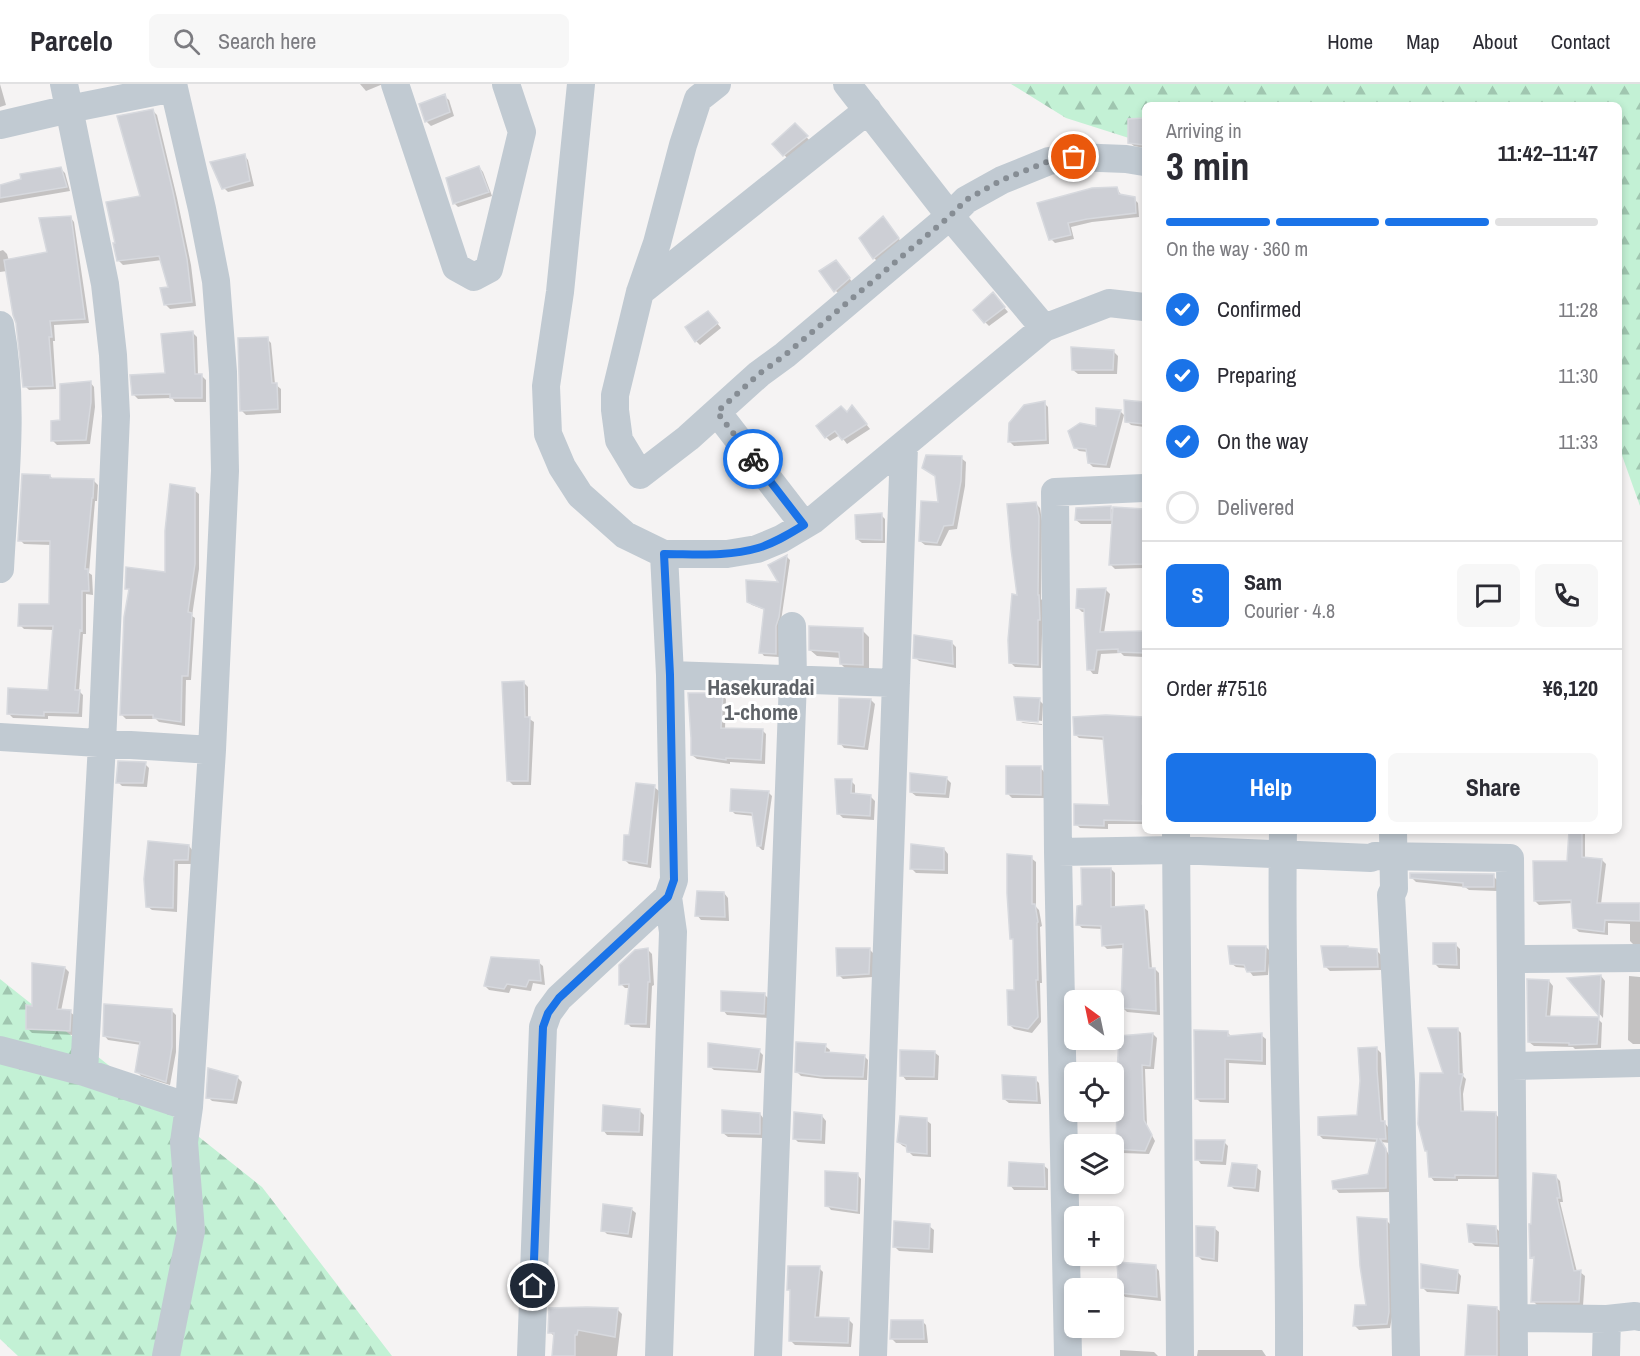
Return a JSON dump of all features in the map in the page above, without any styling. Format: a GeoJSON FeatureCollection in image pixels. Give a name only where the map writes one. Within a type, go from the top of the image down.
{"type":"FeatureCollection","features":[{"type":"Feature","properties":{"kind":"street"},"geometry":{"type":"LineString","coordinates":[[401,86],[456,267],[474,277],[489,269],[522,132],[506,84]]}},
{"type":"Feature","properties":{"kind":"street"},"geometry":{"type":"LineString","coordinates":[[581,84],[560,292],[546,386],[548,434],[562,467],[580,495],[625,535],[664,554],[727,554],[757,549],[781,539],[813,520],[1044,328],[1109,303],[1142,307]]}},
{"type":"Feature","properties":{"kind":"street"},"geometry":{"type":"LineString","coordinates":[[717,84],[698,99],[683,145],[657,243],[640,292],[615,395],[619,440],[640,475],[688,438],[759,374],[785,355],[966,200],[1002,180],[1049,161],[1074,157],[1142,162]]}},
{"type":"Feature","properties":{"kind":"street"},"geometry":{"type":"LineString","coordinates":[[847,84],[950,216],[1044,328]]}},
{"type":"Feature","properties":{"kind":"street"},"geometry":{"type":"LineString","coordinates":[[0,124],[66,96],[173,86],[202,209],[216,281],[223,372],[225,471],[212,750],[189,1107],[184,1142],[191,1231],[166,1356]]}},
{"type":"Feature","properties":{"kind":"street"},"geometry":{"type":"LineString","coordinates":[[66,96],[105,284],[113,355],[116,416],[102,744],[84,1072]]}},
{"type":"Feature","properties":{"kind":"street"},"geometry":{"type":"LineString","coordinates":[[640,292],[868,110]]}},
{"type":"Feature","properties":{"kind":"street"},"geometry":{"type":"LineString","coordinates":[[0,326],[5,353],[9,413],[0,569]]}},
{"type":"Feature","properties":{"kind":"street"},"geometry":{"type":"LineString","coordinates":[[717,412],[804,525]]}},
{"type":"Feature","properties":{"kind":"street"},"geometry":{"type":"LineString","coordinates":[[873,1356],[904,446]]}},
{"type":"Feature","properties":{"kind":"street"},"geometry":{"type":"LineString","coordinates":[[1068,1356],[1058,852],[1055,492],[1142,488]]}},
{"type":"Feature","properties":{"kind":"street"},"geometry":{"type":"LineString","coordinates":[[659,1356],[673,932],[668,897],[674,880],[670,675],[664,554]]}},
{"type":"Feature","properties":{"kind":"street"},"geometry":{"type":"LineString","coordinates":[[768,1356],[794,680],[792,626]]}},
{"type":"Feature","properties":{"kind":"street"},"geometry":{"type":"LineString","coordinates":[[670,675],[896,683]]}},
{"type":"Feature","properties":{"kind":"street"},"geometry":{"type":"LineString","coordinates":[[0,737],[212,750]]}},
{"type":"Feature","properties":{"kind":"street"},"geometry":{"type":"LineString","coordinates":[[1058,852],[1176,840],[1283,843],[1371,858],[1393,844],[1510,858],[1514,1356]]}},
{"type":"Feature","properties":{"kind":"street"},"geometry":{"type":"LineString","coordinates":[[1176,840],[1180,1356]]}},
{"type":"Feature","properties":{"kind":"street"},"geometry":{"type":"LineString","coordinates":[[1283,843],[1283,1021],[1289,1356]]}},
{"type":"Feature","properties":{"kind":"street"},"geometry":{"type":"LineString","coordinates":[[1393,844],[1394,889],[1391,895],[1401,1082],[1406,1356]]}},
{"type":"Feature","properties":{"kind":"street"},"geometry":{"type":"LineString","coordinates":[[531,1356],[543,1027],[548,1013],[559,998],[668,897]]}},
{"type":"Feature","properties":{"kind":"street"},"geometry":{"type":"LineString","coordinates":[[1511,959],[1640,958]]}},
{"type":"Feature","properties":{"kind":"street"},"geometry":{"type":"LineString","coordinates":[[0,1050],[84,1072],[189,1107]]}},
{"type":"Feature","properties":{"kind":"street"},"geometry":{"type":"LineString","coordinates":[[1512,1066],[1640,1063]]}},
{"type":"Feature","properties":{"kind":"street"},"geometry":{"type":"LineString","coordinates":[[1514,1318],[1640,1317]]}},
{"type":"Feature","properties":{"kind":"street"},"geometry":{"type":"LineString","coordinates":[[1606,1356],[1607,1319]]}},
{"type":"Feature","properties":{"kind":"green space"},"geometry":{"type":"Polygon","coordinates":[[[1011,84],[1640,84],[1640,506],[1622,455],[1622,102],[1142,102],[1142,141],[1066,118],[1011,84]]]}},
{"type":"Feature","properties":{"kind":"green space"},"geometry":{"type":"Polygon","coordinates":[[[0,979],[262,1187],[392,1356],[18,1356],[0,1339],[0,979]]]}},
{"type":"Feature","properties":{"kind":"building"},"geometry":{"type":"Polygon","coordinates":[[[445,94],[450,112],[425,122],[419,104],[445,94]]]}},
{"type":"Feature","properties":{"kind":"building"},"geometry":{"type":"Polygon","coordinates":[[[153,109],[187,259],[192,302],[164,305],[160,288],[168,287],[159,256],[117,261],[113,243],[115,243],[106,202],[140,196],[117,116],[153,109]]]}},
{"type":"Feature","properties":{"kind":"building"},"geometry":{"type":"Polygon","coordinates":[[[1142,118],[1142,145],[1128,143],[1128,119],[1142,118]]]}},
{"type":"Feature","properties":{"kind":"building"},"geometry":{"type":"Polygon","coordinates":[[[795,123],[808,136],[783,156],[772,144],[795,123]]]}},
{"type":"Feature","properties":{"kind":"building"},"geometry":{"type":"Polygon","coordinates":[[[245,154],[250,181],[222,189],[210,162],[245,154]]]}},
{"type":"Feature","properties":{"kind":"building"},"geometry":{"type":"Polygon","coordinates":[[[479,166],[489,192],[453,204],[446,178],[479,166]]]}},
{"type":"Feature","properties":{"kind":"building"},"geometry":{"type":"Polygon","coordinates":[[[61,167],[67,187],[0,198],[0,185],[21,179],[20,174],[61,167]]]}},
{"type":"Feature","properties":{"kind":"building"},"geometry":{"type":"Polygon","coordinates":[[[1117,187],[1119,194],[1135,197],[1136,213],[1068,223],[1071,235],[1049,240],[1037,203],[1092,188],[1117,187]]]}},
{"type":"Feature","properties":{"kind":"building"},"geometry":{"type":"Polygon","coordinates":[[[71,216],[85,319],[50,321],[53,386],[23,387],[16,323],[4,260],[47,252],[39,218],[71,216]]]}},
{"type":"Feature","properties":{"kind":"building"},"geometry":{"type":"Polygon","coordinates":[[[883,216],[899,238],[873,259],[859,238],[883,216]]]}},
{"type":"Feature","properties":{"kind":"building"},"geometry":{"type":"Polygon","coordinates":[[[836,260],[850,278],[834,292],[819,271],[836,260]]]}},
{"type":"Feature","properties":{"kind":"building"},"geometry":{"type":"Polygon","coordinates":[[[993,292],[1005,307],[984,323],[973,310],[993,292]]]}},
{"type":"Feature","properties":{"kind":"building"},"geometry":{"type":"Polygon","coordinates":[[[708,311],[718,323],[695,342],[685,327],[708,311]]]}},
{"type":"Feature","properties":{"kind":"building"},"geometry":{"type":"Polygon","coordinates":[[[193,331],[195,374],[202,374],[202,398],[170,398],[170,394],[132,395],[130,375],[165,373],[161,334],[193,331]]]}},
{"type":"Feature","properties":{"kind":"building"},"geometry":{"type":"Polygon","coordinates":[[[268,337],[272,383],[277,383],[278,409],[240,411],[238,338],[268,337]]]}},
{"type":"Feature","properties":{"kind":"building"},"geometry":{"type":"Polygon","coordinates":[[[1071,347],[1114,350],[1113,370],[1072,370],[1071,347]]]}},
{"type":"Feature","properties":{"kind":"building"},"geometry":{"type":"Polygon","coordinates":[[[91,381],[86,440],[51,441],[51,421],[60,420],[60,384],[91,381]]]}},
{"type":"Feature","properties":{"kind":"building"},"geometry":{"type":"Polygon","coordinates":[[[1124,400],[1142,402],[1142,424],[1125,422],[1124,400]]]}},
{"type":"Feature","properties":{"kind":"building"},"geometry":{"type":"Polygon","coordinates":[[[1045,401],[1046,440],[1008,442],[1009,423],[1024,405],[1045,401]]]}},
{"type":"Feature","properties":{"kind":"building"},"geometry":{"type":"Polygon","coordinates":[[[852,405],[867,424],[842,440],[835,431],[825,438],[816,426],[841,406],[847,412],[852,405]]]}},
{"type":"Feature","properties":{"kind":"building"},"geometry":{"type":"Polygon","coordinates":[[[1096,408],[1121,410],[1106,465],[1088,463],[1086,449],[1074,448],[1068,431],[1080,423],[1096,426],[1096,408]]]}},
{"type":"Feature","properties":{"kind":"building"},"geometry":{"type":"Polygon","coordinates":[[[926,455],[962,456],[961,481],[953,525],[944,526],[937,543],[919,541],[921,501],[938,502],[935,476],[922,468],[926,455]]]}},
{"type":"Feature","properties":{"kind":"building"},"geometry":{"type":"Polygon","coordinates":[[[22,474],[50,475],[50,478],[94,479],[85,569],[88,569],[89,591],[82,591],[82,631],[80,630],[75,690],[80,690],[78,713],[44,712],[44,716],[7,714],[8,688],[48,690],[53,626],[18,626],[19,604],[49,604],[50,541],[18,541],[22,474]]]}},
{"type":"Feature","properties":{"kind":"building"},"geometry":{"type":"Polygon","coordinates":[[[170,484],[195,488],[195,564],[188,612],[192,613],[188,676],[182,676],[181,722],[153,718],[153,715],[120,715],[124,617],[129,589],[125,589],[126,567],[165,572],[165,531],[170,484]]]}},
{"type":"Feature","properties":{"kind":"building"},"geometry":{"type":"Polygon","coordinates":[[[1036,502],[1039,516],[1038,665],[1009,663],[1008,640],[1012,594],[1017,595],[1007,504],[1036,502]]]}},
{"type":"Feature","properties":{"kind":"building"},"geometry":{"type":"Polygon","coordinates":[[[1111,506],[1111,520],[1075,520],[1076,508],[1111,506]]]}},
{"type":"Feature","properties":{"kind":"building"},"geometry":{"type":"Polygon","coordinates":[[[1113,507],[1142,509],[1142,564],[1109,565],[1113,507]]]}},
{"type":"Feature","properties":{"kind":"building"},"geometry":{"type":"Polygon","coordinates":[[[882,513],[882,540],[856,539],[855,515],[882,513]]]}},
{"type":"Feature","properties":{"kind":"building"},"geometry":{"type":"Polygon","coordinates":[[[787,555],[776,626],[776,654],[759,653],[764,609],[747,602],[746,580],[778,582],[768,565],[787,555]]]}},
{"type":"Feature","properties":{"kind":"building"},"geometry":{"type":"Polygon","coordinates":[[[1106,588],[1100,632],[1142,631],[1142,653],[1118,652],[1118,649],[1097,650],[1094,670],[1087,670],[1084,609],[1076,608],[1077,589],[1106,588]]]}},
{"type":"Feature","properties":{"kind":"building"},"geometry":{"type":"Polygon","coordinates":[[[809,626],[863,628],[863,665],[840,664],[839,652],[809,650],[809,626]]]}},
{"type":"Feature","properties":{"kind":"building"},"geometry":{"type":"Polygon","coordinates":[[[914,635],[952,641],[953,664],[913,658],[914,635]]]}},
{"type":"Feature","properties":{"kind":"building"},"geometry":{"type":"Polygon","coordinates":[[[524,681],[525,717],[530,717],[528,781],[507,781],[502,682],[524,681]]]}},
{"type":"Feature","properties":{"kind":"building"},"geometry":{"type":"Polygon","coordinates":[[[688,693],[723,693],[721,728],[763,729],[761,760],[726,758],[726,760],[691,755],[688,693]]]}},
{"type":"Feature","properties":{"kind":"building"},"geometry":{"type":"Polygon","coordinates":[[[1014,697],[1040,698],[1038,722],[1017,720],[1014,697]]]}},
{"type":"Feature","properties":{"kind":"building"},"geometry":{"type":"Polygon","coordinates":[[[839,698],[871,699],[864,747],[838,744],[839,698]]]}},
{"type":"Feature","properties":{"kind":"building"},"geometry":{"type":"Polygon","coordinates":[[[1106,715],[1142,717],[1142,821],[1104,820],[1104,826],[1074,825],[1074,804],[1109,805],[1103,737],[1074,735],[1073,717],[1106,715]]]}},
{"type":"Feature","properties":{"kind":"building"},"geometry":{"type":"Polygon","coordinates":[[[118,761],[146,762],[143,783],[116,783],[118,761]]]}},
{"type":"Feature","properties":{"kind":"building"},"geometry":{"type":"Polygon","coordinates":[[[1006,766],[1041,766],[1041,795],[1006,794],[1006,766]]]}},
{"type":"Feature","properties":{"kind":"building"},"geometry":{"type":"Polygon","coordinates":[[[910,773],[947,777],[945,794],[910,792],[910,773]]]}},
{"type":"Feature","properties":{"kind":"building"},"geometry":{"type":"Polygon","coordinates":[[[835,779],[852,779],[851,793],[871,795],[870,816],[837,814],[835,779]]]}},
{"type":"Feature","properties":{"kind":"building"},"geometry":{"type":"Polygon","coordinates":[[[636,783],[655,785],[647,864],[623,860],[624,835],[629,835],[636,783]]]}},
{"type":"Feature","properties":{"kind":"building"},"geometry":{"type":"Polygon","coordinates":[[[731,789],[769,791],[761,846],[757,846],[752,813],[730,811],[731,789]]]}},
{"type":"Feature","properties":{"kind":"building"},"geometry":{"type":"Polygon","coordinates":[[[1569,834],[1582,834],[1582,857],[1602,859],[1597,903],[1640,903],[1640,921],[1605,920],[1604,932],[1573,928],[1571,900],[1534,901],[1533,861],[1567,861],[1569,834]]]}},
{"type":"Feature","properties":{"kind":"building"},"geometry":{"type":"Polygon","coordinates":[[[148,841],[189,845],[188,860],[174,860],[173,908],[146,907],[144,879],[148,841]]]}},
{"type":"Feature","properties":{"kind":"building"},"geometry":{"type":"Polygon","coordinates":[[[911,844],[944,848],[944,870],[910,869],[911,844]]]}},
{"type":"Feature","properties":{"kind":"building"},"geometry":{"type":"Polygon","coordinates":[[[1007,854],[1032,856],[1032,904],[1035,904],[1038,922],[1038,980],[1036,980],[1038,1017],[1028,1029],[1008,1025],[1007,990],[1014,990],[1013,939],[1010,939],[1007,893],[1007,854]]]}},
{"type":"Feature","properties":{"kind":"building"},"geometry":{"type":"Polygon","coordinates":[[[1081,868],[1111,868],[1111,907],[1144,905],[1149,968],[1155,968],[1156,1011],[1124,1008],[1124,990],[1122,990],[1123,944],[1102,946],[1101,926],[1076,925],[1077,906],[1082,905],[1081,868]]]}},
{"type":"Feature","properties":{"kind":"building"},"geometry":{"type":"Polygon","coordinates":[[[1410,873],[1494,874],[1494,887],[1463,887],[1463,883],[1410,878],[1410,873]]]}},
{"type":"Feature","properties":{"kind":"building"},"geometry":{"type":"Polygon","coordinates":[[[697,891],[724,892],[725,917],[695,916],[697,891]]]}},
{"type":"Feature","properties":{"kind":"building"},"geometry":{"type":"Polygon","coordinates":[[[1433,943],[1456,943],[1457,965],[1433,964],[1433,943]]]}},
{"type":"Feature","properties":{"kind":"building"},"geometry":{"type":"Polygon","coordinates":[[[1228,946],[1266,946],[1265,971],[1247,972],[1244,965],[1230,964],[1228,946]]]}},
{"type":"Feature","properties":{"kind":"building"},"geometry":{"type":"Polygon","coordinates":[[[1321,946],[1377,949],[1378,967],[1324,967],[1321,946]]]}},
{"type":"Feature","properties":{"kind":"building"},"geometry":{"type":"Polygon","coordinates":[[[648,948],[650,982],[648,982],[646,1024],[625,1024],[629,984],[619,985],[619,965],[635,950],[648,948]]]}},
{"type":"Feature","properties":{"kind":"building"},"geometry":{"type":"Polygon","coordinates":[[[836,948],[870,948],[869,974],[837,976],[836,948]]]}},
{"type":"Feature","properties":{"kind":"building"},"geometry":{"type":"Polygon","coordinates":[[[491,957],[539,960],[541,981],[529,980],[526,987],[507,984],[504,989],[484,986],[491,957]]]}},
{"type":"Feature","properties":{"kind":"building"},"geometry":{"type":"Polygon","coordinates":[[[32,963],[65,967],[57,1009],[71,1010],[70,1031],[26,1029],[26,1005],[32,1006],[32,963]]]}},
{"type":"Feature","properties":{"kind":"building"},"geometry":{"type":"Polygon","coordinates":[[[1601,975],[1599,1016],[1567,978],[1601,975]]]}},
{"type":"Feature","properties":{"kind":"building"},"geometry":{"type":"Polygon","coordinates":[[[1527,979],[1549,980],[1546,1016],[1599,1017],[1597,1044],[1569,1045],[1569,1043],[1528,1042],[1527,979]]]}},
{"type":"Feature","properties":{"kind":"building"},"geometry":{"type":"Polygon","coordinates":[[[721,991],[765,993],[764,1014],[721,1011],[721,991]]]}},
{"type":"Feature","properties":{"kind":"building"},"geometry":{"type":"Polygon","coordinates":[[[104,1004],[172,1009],[172,1047],[166,1082],[135,1072],[140,1042],[103,1036],[104,1004]]]}},
{"type":"Feature","properties":{"kind":"building"},"geometry":{"type":"Polygon","coordinates":[[[1428,1028],[1458,1028],[1459,1074],[1463,1074],[1460,1088],[1461,1111],[1496,1112],[1496,1176],[1429,1177],[1427,1151],[1425,1151],[1418,1124],[1420,1073],[1443,1073],[1428,1028]]]}},
{"type":"Feature","properties":{"kind":"building"},"geometry":{"type":"Polygon","coordinates":[[[1194,1030],[1228,1031],[1228,1036],[1262,1033],[1262,1061],[1225,1059],[1225,1099],[1195,1099],[1194,1030]]]}},
{"type":"Feature","properties":{"kind":"building"},"geometry":{"type":"Polygon","coordinates":[[[1153,1033],[1150,1066],[1142,1065],[1144,1120],[1152,1135],[1145,1151],[1124,1150],[1124,1134],[1116,1134],[1117,1122],[1124,1122],[1124,1062],[1118,1062],[1118,1050],[1124,1050],[1124,1036],[1153,1033]]]}},
{"type":"Feature","properties":{"kind":"building"},"geometry":{"type":"Polygon","coordinates":[[[796,1042],[826,1044],[825,1052],[865,1055],[863,1077],[820,1076],[795,1072],[796,1042]]]}},
{"type":"Feature","properties":{"kind":"building"},"geometry":{"type":"Polygon","coordinates":[[[708,1043],[760,1049],[757,1070],[708,1067],[708,1043]]]}},
{"type":"Feature","properties":{"kind":"building"},"geometry":{"type":"Polygon","coordinates":[[[1377,1047],[1381,1121],[1385,1121],[1386,1139],[1380,1139],[1386,1149],[1386,1188],[1333,1189],[1332,1181],[1368,1174],[1377,1139],[1318,1135],[1318,1117],[1357,1115],[1360,1081],[1358,1048],[1377,1047]]]}},
{"type":"Feature","properties":{"kind":"building"},"geometry":{"type":"Polygon","coordinates":[[[900,1050],[935,1051],[934,1077],[900,1076],[900,1050]]]}},
{"type":"Feature","properties":{"kind":"building"},"geometry":{"type":"Polygon","coordinates":[[[208,1068],[238,1076],[233,1100],[206,1098],[208,1068]]]}},
{"type":"Feature","properties":{"kind":"building"},"geometry":{"type":"Polygon","coordinates":[[[1002,1075],[1036,1077],[1037,1101],[1003,1099],[1002,1075]]]}},
{"type":"Feature","properties":{"kind":"building"},"geometry":{"type":"Polygon","coordinates":[[[603,1105],[640,1109],[639,1132],[602,1131],[603,1105]]]}},
{"type":"Feature","properties":{"kind":"building"},"geometry":{"type":"Polygon","coordinates":[[[722,1110],[760,1113],[760,1134],[722,1133],[722,1110]]]}},
{"type":"Feature","properties":{"kind":"building"},"geometry":{"type":"Polygon","coordinates":[[[794,1112],[822,1115],[821,1140],[793,1139],[794,1112]]]}},
{"type":"Feature","properties":{"kind":"building"},"geometry":{"type":"Polygon","coordinates":[[[900,1116],[927,1118],[927,1154],[907,1152],[906,1145],[897,1142],[900,1116]]]}},
{"type":"Feature","properties":{"kind":"building"},"geometry":{"type":"Polygon","coordinates":[[[1195,1140],[1225,1140],[1222,1161],[1195,1160],[1195,1140]]]}},
{"type":"Feature","properties":{"kind":"building"},"geometry":{"type":"Polygon","coordinates":[[[1009,1162],[1044,1164],[1045,1187],[1008,1186],[1009,1162]]]}},
{"type":"Feature","properties":{"kind":"building"},"geometry":{"type":"Polygon","coordinates":[[[1232,1163],[1257,1165],[1255,1188],[1228,1186],[1232,1163]]]}},
{"type":"Feature","properties":{"kind":"building"},"geometry":{"type":"Polygon","coordinates":[[[825,1171],[858,1173],[857,1211],[825,1206],[825,1171]]]}},
{"type":"Feature","properties":{"kind":"building"},"geometry":{"type":"Polygon","coordinates":[[[1533,1173],[1556,1175],[1560,1198],[1557,1198],[1574,1271],[1581,1270],[1579,1302],[1531,1302],[1534,1257],[1530,1258],[1529,1224],[1531,1224],[1533,1173]]]}},
{"type":"Feature","properties":{"kind":"building"},"geometry":{"type":"Polygon","coordinates":[[[603,1204],[632,1208],[628,1234],[601,1231],[603,1204]]]}},
{"type":"Feature","properties":{"kind":"building"},"geometry":{"type":"Polygon","coordinates":[[[1357,1217],[1387,1219],[1389,1312],[1387,1324],[1353,1326],[1355,1305],[1366,1305],[1360,1266],[1357,1217]]]}},
{"type":"Feature","properties":{"kind":"building"},"geometry":{"type":"Polygon","coordinates":[[[894,1221],[930,1224],[929,1249],[893,1247],[894,1221]]]}},
{"type":"Feature","properties":{"kind":"building"},"geometry":{"type":"Polygon","coordinates":[[[1467,1224],[1496,1226],[1497,1244],[1469,1242],[1467,1224]]]}},
{"type":"Feature","properties":{"kind":"building"},"geometry":{"type":"Polygon","coordinates":[[[1196,1226],[1215,1227],[1214,1259],[1196,1256],[1196,1226]]]}},
{"type":"Feature","properties":{"kind":"building"},"geometry":{"type":"Polygon","coordinates":[[[1124,1263],[1156,1265],[1157,1297],[1124,1294],[1124,1278],[1118,1278],[1117,1266],[1124,1266],[1124,1263]]]}},
{"type":"Feature","properties":{"kind":"building"},"geometry":{"type":"Polygon","coordinates":[[[1421,1264],[1458,1270],[1456,1291],[1421,1288],[1421,1264]]]}},
{"type":"Feature","properties":{"kind":"building"},"geometry":{"type":"Polygon","coordinates":[[[788,1266],[820,1266],[815,1317],[849,1318],[848,1343],[789,1341],[788,1266]]]}},
{"type":"Feature","properties":{"kind":"building"},"geometry":{"type":"Polygon","coordinates":[[[1468,1305],[1497,1307],[1497,1356],[1465,1356],[1468,1305]]]}},
{"type":"Feature","properties":{"kind":"building"},"geometry":{"type":"Polygon","coordinates":[[[549,1308],[618,1308],[615,1337],[578,1330],[575,1335],[575,1356],[552,1356],[554,1333],[548,1333],[549,1308]]]}},
{"type":"Feature","properties":{"kind":"building"},"geometry":{"type":"Polygon","coordinates":[[[891,1320],[923,1320],[924,1339],[890,1339],[891,1320]]]}},
{"type":"Feature","properties":{"kind":"way so far"},"geometry":{"type":"LineString","coordinates":[[753,459],[717,412],[759,374],[785,355],[950,216],[966,200],[1002,180],[1049,161],[1074,157]]}},
{"type":"Feature","properties":{"kind":"district","name":"Hasekuradai 1-chome"},"geometry":{"type":"Point","coordinates":[761,700]}},
{"type":"Feature","properties":{"kind":"route"},"geometry":{"type":"LineString","coordinates":[[533,1286],[543,1027],[548,1013],[559,998],[668,897],[674,880],[670,675],[664,554],[727,554],[757,549],[781,539],[804,525],[753,459]]}}]}
